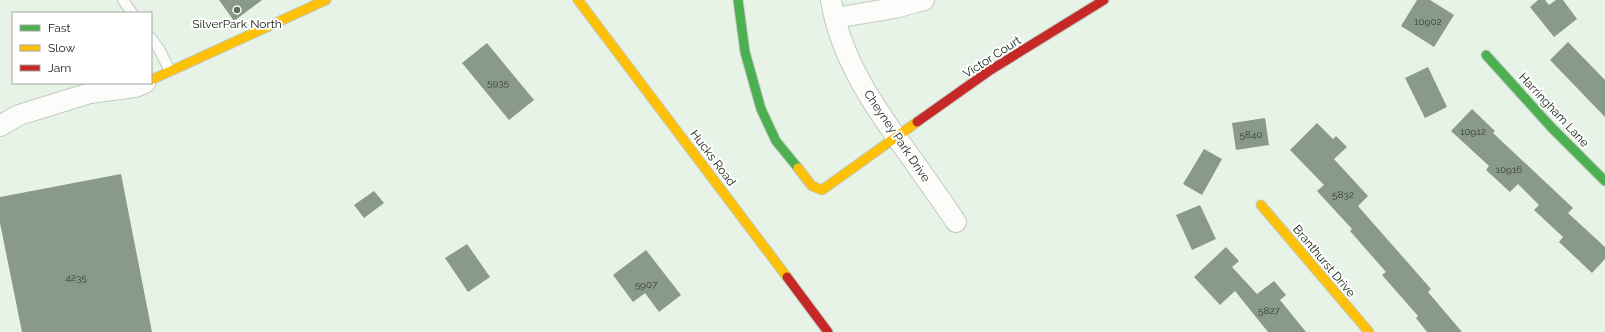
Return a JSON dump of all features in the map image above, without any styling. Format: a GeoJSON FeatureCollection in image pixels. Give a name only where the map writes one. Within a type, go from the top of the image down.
{"type":"FeatureCollection","features":[{"type":"Feature","properties":{"kind":"street"},"geometry":{"type":"LineString","coordinates":[[152,80],[326,0]]}},
{"type":"Feature","properties":{"kind":"street","name":"Hucks Road"},"geometry":{"type":"LineString","coordinates":[[578,0],[828,332]]}},
{"type":"Feature","properties":{"kind":"street","name":"Victor Court"},"geometry":{"type":"LineString","coordinates":[[738,0],[745,52],[761,109],[776,142],[812,186],[822,190],[989,71],[1104,0]]}},
{"type":"Feature","properties":{"kind":"street"},"geometry":{"type":"LineString","coordinates":[[833,9],[895,8],[924,0]]}},
{"type":"Feature","properties":{"kind":"street","name":"Cheyney Park Drive"},"geometry":{"type":"LineString","coordinates":[[833,9],[842,41],[856,73],[895,137],[956,222]]}},
{"type":"Feature","properties":{"kind":"street","name":"Harringham Lane"},"geometry":{"type":"LineString","coordinates":[[1486,55],[1551,127],[1605,181]]}},
{"type":"Feature","properties":{"kind":"street"},"geometry":{"type":"LineString","coordinates":[[0,126],[19,115],[90,93],[135,87],[142,84]]}},
{"type":"Feature","properties":{"kind":"street","name":"Branthurst Drive"},"geometry":{"type":"LineString","coordinates":[[1261,205],[1369,332]]}},
{"type":"Feature","properties":{"kind":"lane"},"geometry":{"type":"LineString","coordinates":[[123,0],[131,12]]}},
{"type":"Feature","properties":{"kind":"lane"},"geometry":{"type":"LineString","coordinates":[[152,39],[159,49],[170,72]]}},
{"type":"Feature","properties":{"kind":"building","name":"SilverPark North"},"geometry":{"type":"Polygon","coordinates":[[[219,0],[262,0],[234,21],[219,0]]]}},
{"type":"Feature","properties":{"kind":"building"},"geometry":{"type":"Polygon","coordinates":[[[1417,0],[1430,0],[1454,15],[1434,47],[1401,26],[1417,0]]]}},
{"type":"Feature","properties":{"kind":"building"},"geometry":{"type":"Polygon","coordinates":[[[1538,0],[1545,0],[1549,5],[1556,0],[1563,0],[1577,19],[1554,37],[1530,7],[1538,0]]]}},
{"type":"Feature","properties":{"kind":"building"},"geometry":{"type":"Polygon","coordinates":[[[1568,42],[1605,80],[1605,117],[1550,60],[1568,42]]]}},
{"type":"Feature","properties":{"kind":"building"},"geometry":{"type":"Polygon","coordinates":[[[487,43],[534,100],[509,120],[462,63],[487,43]]]}},
{"type":"Feature","properties":{"kind":"building"},"geometry":{"type":"Polygon","coordinates":[[[1428,67],[1447,107],[1425,118],[1405,78],[1428,67]]]}},
{"type":"Feature","properties":{"kind":"building"},"geometry":{"type":"Polygon","coordinates":[[[1472,109],[1495,131],[1493,133],[1573,208],[1568,213],[1605,247],[1605,259],[1592,273],[1559,242],[1563,237],[1534,210],[1539,205],[1518,184],[1510,192],[1486,170],[1489,166],[1451,131],[1472,109]]]}},
{"type":"Feature","properties":{"kind":"building"},"geometry":{"type":"Polygon","coordinates":[[[1265,118],[1269,145],[1236,150],[1232,123],[1265,118]]]}},
{"type":"Feature","properties":{"kind":"building"},"geometry":{"type":"Polygon","coordinates":[[[1317,123],[1333,139],[1336,136],[1347,147],[1334,159],[1368,196],[1358,206],[1431,289],[1428,292],[1462,332],[1427,332],[1416,318],[1418,316],[1382,275],[1386,272],[1350,231],[1352,229],[1317,191],[1324,185],[1290,150],[1317,123]]]}},
{"type":"Feature","properties":{"kind":"building"},"geometry":{"type":"Polygon","coordinates":[[[1204,149],[1222,159],[1202,195],[1183,184],[1204,149]]]}},
{"type":"Feature","properties":{"kind":"building"},"geometry":{"type":"Polygon","coordinates":[[[121,174],[152,332],[22,332],[0,223],[0,197],[121,174]]]}},
{"type":"Feature","properties":{"kind":"building"},"geometry":{"type":"Polygon","coordinates":[[[374,191],[384,203],[364,218],[354,205],[374,191]]]}},
{"type":"Feature","properties":{"kind":"building"},"geometry":{"type":"Polygon","coordinates":[[[1200,205],[1216,239],[1192,250],[1176,215],[1200,205]]]}},
{"type":"Feature","properties":{"kind":"building"},"geometry":{"type":"Polygon","coordinates":[[[467,244],[490,277],[468,292],[445,258],[467,244]]]}},
{"type":"Feature","properties":{"kind":"building"},"geometry":{"type":"Polygon","coordinates":[[[1226,247],[1239,261],[1232,267],[1257,294],[1274,281],[1286,295],[1280,300],[1306,332],[1268,332],[1235,291],[1220,305],[1194,277],[1226,247]]]}},
{"type":"Feature","properties":{"kind":"building"},"geometry":{"type":"Polygon","coordinates":[[[646,250],[681,295],[659,312],[645,293],[633,302],[613,275],[646,250]]]}},
{"type":"Feature","properties":{"kind":"traffic: fast"},"geometry":{"type":"LineString","coordinates":[[738,0],[745,52],[761,109],[776,141],[798,168]]}},
{"type":"Feature","properties":{"kind":"traffic: fast"},"geometry":{"type":"LineString","coordinates":[[1486,55],[1551,127],[1605,181]]}},
{"type":"Feature","properties":{"kind":"traffic: slow"},"geometry":{"type":"LineString","coordinates":[[152,80],[326,0]]}},
{"type":"Feature","properties":{"kind":"traffic: slow"},"geometry":{"type":"LineString","coordinates":[[578,0],[787,277]]}},
{"type":"Feature","properties":{"kind":"traffic: slow"},"geometry":{"type":"LineString","coordinates":[[798,168],[812,186],[822,190],[917,122]]}},
{"type":"Feature","properties":{"kind":"traffic: slow"},"geometry":{"type":"LineString","coordinates":[[1261,205],[1369,332]]}},
{"type":"Feature","properties":{"kind":"traffic: jam"},"geometry":{"type":"LineString","coordinates":[[917,122],[989,71],[1104,0]]}},
{"type":"Feature","properties":{"kind":"traffic: jam"},"geometry":{"type":"LineString","coordinates":[[787,277],[828,332]]}},
{"type":"Feature","properties":{"kind":"place","name":"SilverPark North"},"geometry":{"type":"Point","coordinates":[237,10]}}]}
